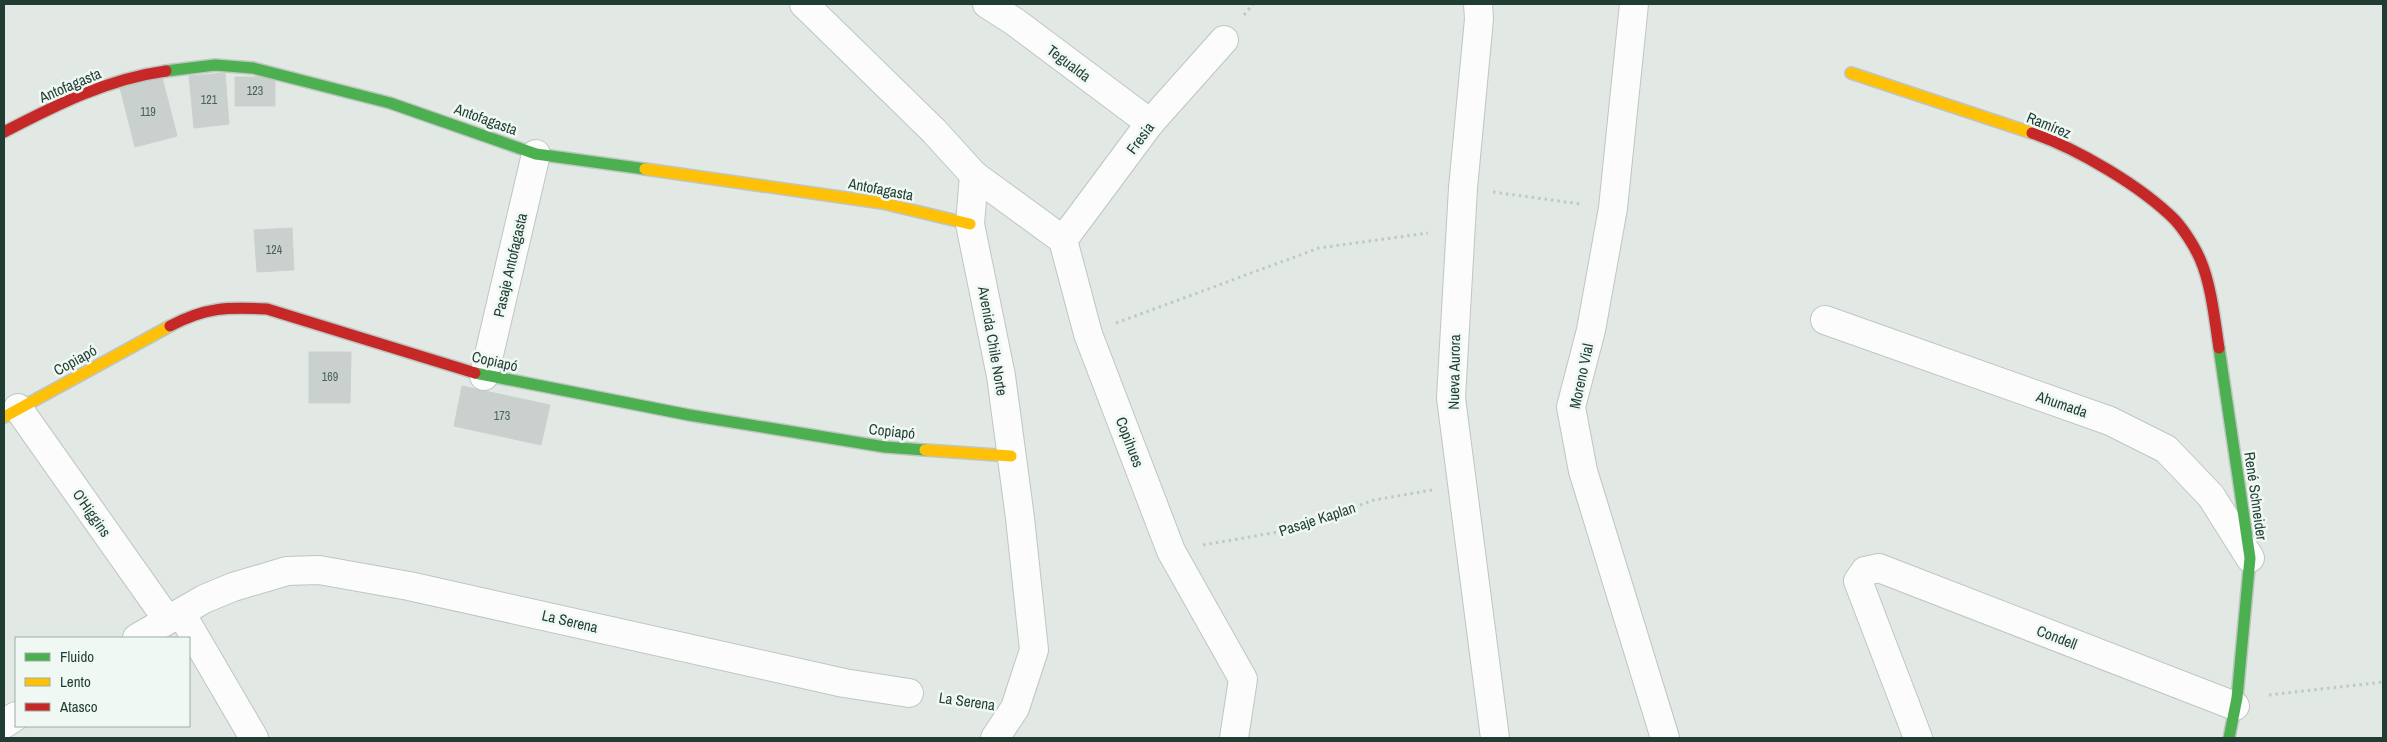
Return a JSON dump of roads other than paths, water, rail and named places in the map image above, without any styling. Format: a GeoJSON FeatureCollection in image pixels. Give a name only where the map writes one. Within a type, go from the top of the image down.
{"type":"FeatureCollection","features":[{"type":"Feature","properties":{"kind":"street"},"geometry":{"type":"LineString","coordinates":[[804,4],[934,131],[974,175],[1063,240]]}},
{"type":"Feature","properties":{"kind":"street","name":"Tegualda"},"geometry":{"type":"LineString","coordinates":[[987,4],[1015,22],[1150,123]]}},
{"type":"Feature","properties":{"kind":"street","name":"Nueva Aurora"},"geometry":{"type":"LineString","coordinates":[[1478,4],[1479,19],[1462,188],[1451,398],[1495,738]]}},
{"type":"Feature","properties":{"kind":"street","name":"Moreno Vial"},"geometry":{"type":"LineString","coordinates":[[1634,4],[1614,208],[1591,330],[1571,407],[1583,471],[1665,738]]}},
{"type":"Feature","properties":{"kind":"street","name":"Fresia"},"geometry":{"type":"LineString","coordinates":[[1063,240],[1150,123],[1224,40]]}},
{"type":"Feature","properties":{"kind":"street","name":"Antofagasta"},"geometry":{"type":"LineString","coordinates":[[4,132],[68,99],[117,82],[151,73],[215,65],[253,68],[390,103],[536,154],[882,203],[970,224]]}},
{"type":"Feature","properties":{"kind":"street","name":"Ramírez"},"geometry":{"type":"LineString","coordinates":[[1852,73],[2052,140],[2130,183],[2176,221],[2200,259]]}},
{"type":"Feature","properties":{"kind":"street","name":"Pasaje Antofagasta"},"geometry":{"type":"LineString","coordinates":[[484,376],[536,154]]}},
{"type":"Feature","properties":{"kind":"street","name":"Avenida Chile Norte"},"geometry":{"type":"LineString","coordinates":[[974,175],[970,224],[1001,376],[1020,518],[1034,650],[1015,708],[995,738]]}},
{"type":"Feature","properties":{"kind":"street","name":"Copihues"},"geometry":{"type":"LineString","coordinates":[[1063,240],[1088,334],[1171,551],[1243,679],[1234,738]]}},
{"type":"Feature","properties":{"kind":"street","name":"René Schneider"},"geometry":{"type":"LineString","coordinates":[[2200,259],[2214,313],[2250,558],[2236,702],[2229,738]]}},
{"type":"Feature","properties":{"kind":"street","name":"Copiapó"},"geometry":{"type":"LineString","coordinates":[[11,412],[182,320],[211,309],[233,306],[267,309],[484,376],[689,415],[884,447],[1011,456]]}},
{"type":"Feature","properties":{"kind":"street","name":"Ahumada"},"geometry":{"type":"LineString","coordinates":[[1825,320],[2110,421],[2166,449],[2211,496],[2250,558]]}},
{"type":"Feature","properties":{"kind":"street","name":"O'Higgins"},"geometry":{"type":"LineString","coordinates":[[11,412],[174,616],[188,637]]}},
{"type":"Feature","properties":{"kind":"street","name":"Condell"},"geometry":{"type":"LineString","coordinates":[[1918,738],[1858,581],[1865,571],[1879,568],[2236,702]]}},
{"type":"Feature","properties":{"kind":"street","name":"La Serena"},"geometry":{"type":"LineString","coordinates":[[139,637],[204,598],[258,578],[287,571],[319,570],[419,588],[844,683],[909,693]]}},
{"type":"Feature","properties":{"kind":"street","name":"O'Higgins"},"geometry":{"type":"LineString","coordinates":[[190,640],[254,738]]}},
{"type":"Feature","properties":{"kind":"street"},"geometry":{"type":"LineString","coordinates":[[4,724],[15,717]]}}]}
